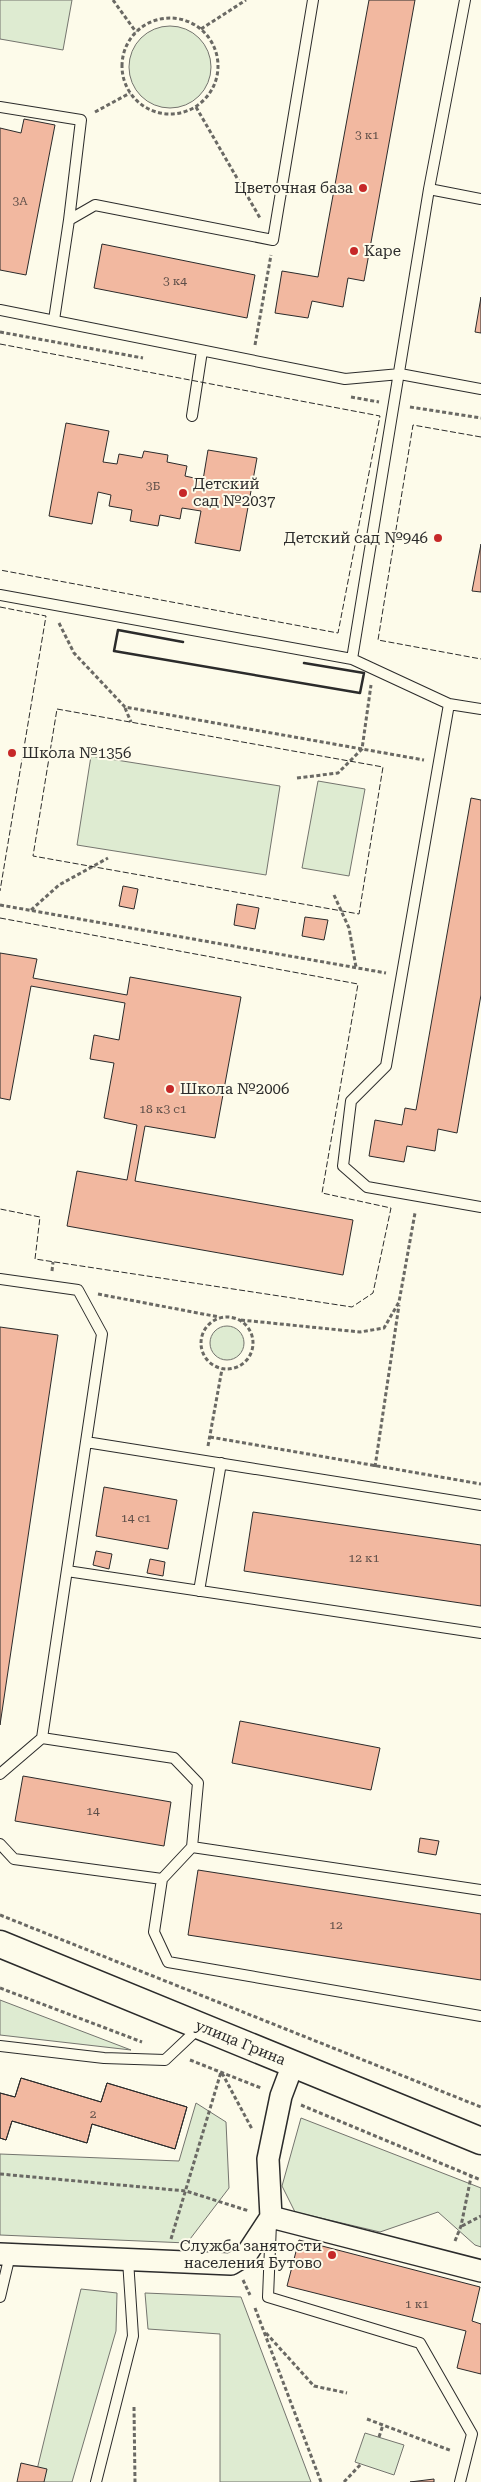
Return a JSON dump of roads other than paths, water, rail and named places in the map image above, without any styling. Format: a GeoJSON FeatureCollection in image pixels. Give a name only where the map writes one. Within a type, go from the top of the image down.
{"type":"FeatureCollection","features":[{"type":"Feature","properties":{"kind":"street","name":"улица Грина"},"geometry":{"type":"LineString","coordinates":[[0,1944],[481,2141]]}},
{"type":"Feature","properties":{"kind":"street"},"geometry":{"type":"LineString","coordinates":[[5,2255],[231,2264],[246,2255],[272,2217],[268,2159],[281,2096],[292,2064]]}},
{"type":"Feature","properties":{"kind":"street"},"geometry":{"type":"LineString","coordinates":[[272,2217],[481,2271]]}},
{"type":"Feature","properties":{"kind":"lane"},"geometry":{"type":"LineString","coordinates":[[69,220],[95,204],[273,240],[313,0]]}},
{"type":"Feature","properties":{"kind":"lane"},"geometry":{"type":"LineString","coordinates":[[352,659],[429,189],[464,0]]}},
{"type":"Feature","properties":{"kind":"lane"},"geometry":{"type":"LineString","coordinates":[[0,107],[81,120],[54,320]]}},
{"type":"Feature","properties":{"kind":"lane"},"geometry":{"type":"LineString","coordinates":[[429,189],[481,199]]}},
{"type":"Feature","properties":{"kind":"lane"},"geometry":{"type":"LineString","coordinates":[[0,310],[345,379],[400,374],[481,389]]}},
{"type":"Feature","properties":{"kind":"lane"},"geometry":{"type":"LineString","coordinates":[[192,416],[202,350]]}},
{"type":"Feature","properties":{"kind":"lane"},"geometry":{"type":"LineString","coordinates":[[0,595],[352,659],[449,704],[481,709]]}},
{"type":"Feature","properties":{"kind":"lane"},"geometry":{"type":"LineString","coordinates":[[449,704],[386,1066],[351,1101],[343,1166],[367,1188],[481,1207]]}},
{"type":"Feature","properties":{"kind":"lane"},"geometry":{"type":"LineString","coordinates":[[0,1279],[78,1290],[102,1334],[42,1738],[0,1774]]}},
{"type":"Feature","properties":{"kind":"lane"},"geometry":{"type":"LineString","coordinates":[[86,1442],[481,1505]]}},
{"type":"Feature","properties":{"kind":"lane"},"geometry":{"type":"LineString","coordinates":[[199,1591],[221,1463]]}},
{"type":"Feature","properties":{"kind":"lane"},"geometry":{"type":"LineString","coordinates":[[67,1571],[481,1633]]}},
{"type":"Feature","properties":{"kind":"lane"},"geometry":{"type":"LineString","coordinates":[[42,1738],[174,1758],[198,1783],[192,1847],[162,1879],[154,1932],[168,1962],[481,2016]]}},
{"type":"Feature","properties":{"kind":"lane"},"geometry":{"type":"LineString","coordinates":[[0,1844],[14,1859],[162,1879]]}},
{"type":"Feature","properties":{"kind":"lane"},"geometry":{"type":"LineString","coordinates":[[192,1847],[481,1890]]}},
{"type":"Feature","properties":{"kind":"lane"},"geometry":{"type":"LineString","coordinates":[[0,2046],[104,2058],[165,2060],[201,2026]]}},
{"type":"Feature","properties":{"kind":"lane"},"geometry":{"type":"LineString","coordinates":[[272,2217],[268,2297],[420,2343],[472,2434],[460,2482]]}},
{"type":"Feature","properties":{"kind":"lane"},"geometry":{"type":"LineString","coordinates":[[0,2297],[5,2255]]}},
{"type":"Feature","properties":{"kind":"lane"},"geometry":{"type":"LineString","coordinates":[[96,2482],[133,2336],[128,2260]]}},
{"type":"Feature","properties":{"kind":"place","name":"Цветочная база"},"geometry":{"type":"Point","coordinates":[363,188]}},
{"type":"Feature","properties":{"kind":"place","name":"Каре"},"geometry":{"type":"Point","coordinates":[354,251]}},
{"type":"Feature","properties":{"kind":"place","name":"Детский сад №2037"},"geometry":{"type":"Point","coordinates":[183,493]}},
{"type":"Feature","properties":{"kind":"place","name":"Детский сад №946"},"geometry":{"type":"Point","coordinates":[438,538]}},
{"type":"Feature","properties":{"kind":"place","name":"Школа №1356"},"geometry":{"type":"Point","coordinates":[12,753]}},
{"type":"Feature","properties":{"kind":"place","name":"Школа №2006"},"geometry":{"type":"Point","coordinates":[170,1089]}},
{"type":"Feature","properties":{"kind":"place","name":"Служба занятости населения Бутово"},"geometry":{"type":"Point","coordinates":[332,2255]}}]}
